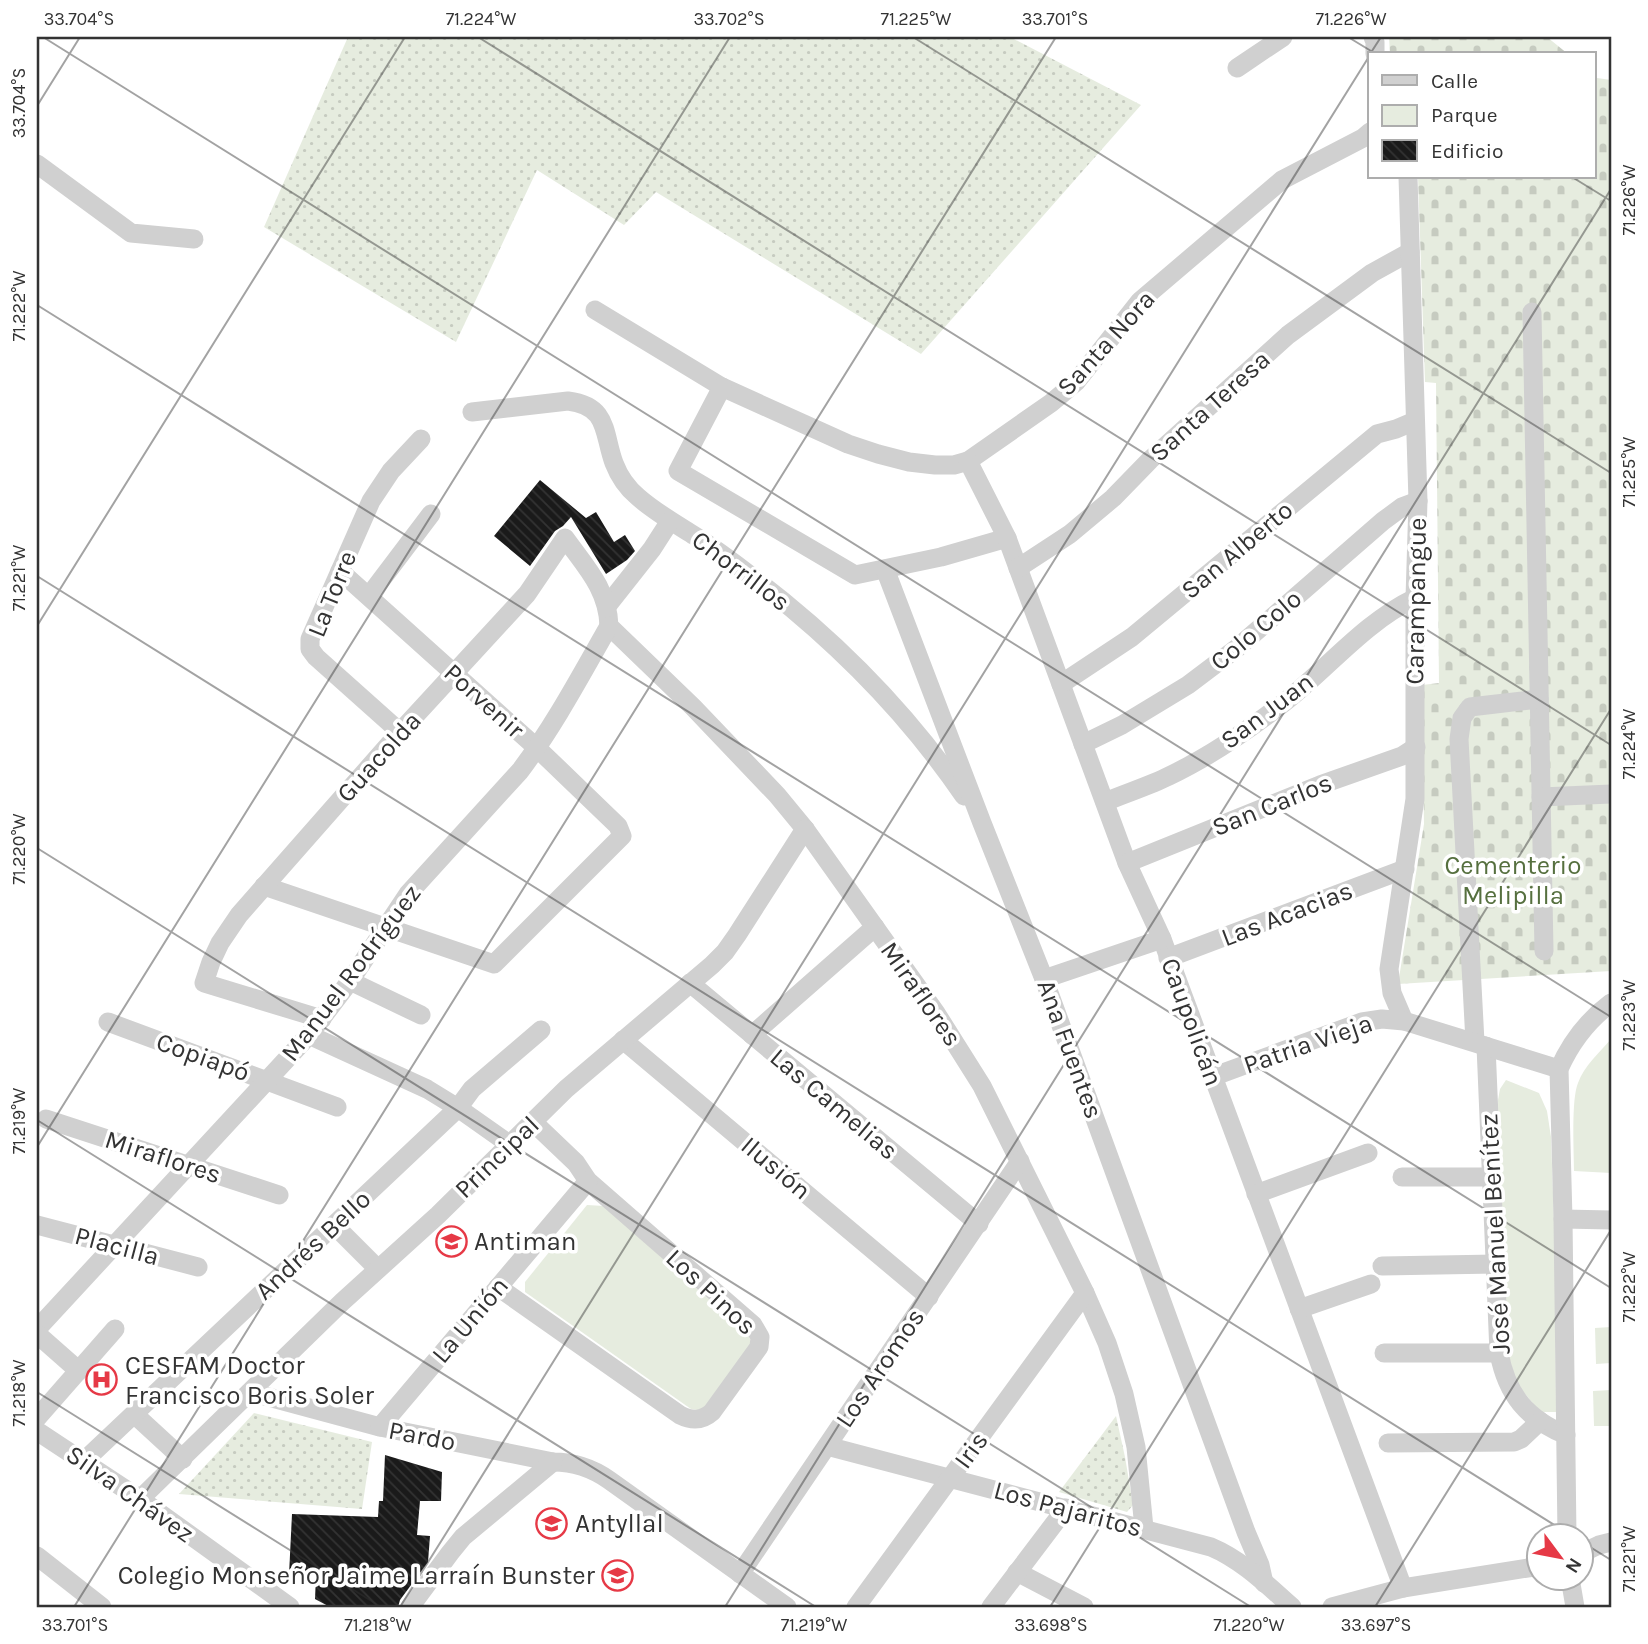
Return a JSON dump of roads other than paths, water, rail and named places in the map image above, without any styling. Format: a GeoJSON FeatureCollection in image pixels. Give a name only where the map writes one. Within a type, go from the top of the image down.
{"type":"FeatureCollection","features":[{"type":"Feature","properties":{"kind":"street"},"geometry":{"type":"LineString","coordinates":[[1237,68],[1283,37]]}},
{"type":"Feature","properties":{"kind":"street","name":"Santa Nora"},"geometry":{"type":"LineString","coordinates":[[595,310],[722,387],[848,444],[909,462],[954,465],[968,461],[1051,403],[1076,382],[1140,301],[1282,180],[1368,134]]}},
{"type":"Feature","properties":{"kind":"street"},"geometry":{"type":"LineString","coordinates":[[37,163],[131,233],[194,239]]}},
{"type":"Feature","properties":{"kind":"street","name":"Carampangue"},"geometry":{"type":"LineString","coordinates":[[1404,1021],[1392,993],[1389,969],[1415,799],[1418,501],[1408,178]]}},
{"type":"Feature","properties":{"kind":"street","name":"Santa Teresa"},"geometry":{"type":"LineString","coordinates":[[1018,568],[1070,534],[1113,498],[1150,460],[1288,335],[1372,273],[1410,252]]}},
{"type":"Feature","properties":{"kind":"street"},"geometry":{"type":"LineString","coordinates":[[1532,312],[1544,951]]}},
{"type":"Feature","properties":{"kind":"street"},"geometry":{"type":"LineString","coordinates":[[722,387],[678,471],[856,575],[941,557],[1007,538]]}},
{"type":"Feature","properties":{"kind":"street","name":"Chorrillos"},"geometry":{"type":"LineString","coordinates":[[472,412],[568,401],[588,407],[600,417],[604,425],[614,462],[622,479],[640,498],[670,521],[761,583],[847,658],[915,730],[982,823]]}},
{"type":"Feature","properties":{"kind":"street","name":"San Alberto"},"geometry":{"type":"LineString","coordinates":[[1061,684],[1132,637],[1377,434],[1415,421]]}},
{"type":"Feature","properties":{"kind":"street","name":"La Torre"},"geometry":{"type":"LineString","coordinates":[[400,732],[316,657],[310,649],[310,639],[371,501],[391,471],[421,439]]}},
{"type":"Feature","properties":{"kind":"street","name":"Caupolicán"},"geometry":{"type":"LineString","coordinates":[[968,461],[1007,538],[1127,863],[1162,939],[1403,1588]]}},
{"type":"Feature","properties":{"kind":"street","name":"Colo Colo"},"geometry":{"type":"LineString","coordinates":[[1083,744],[1122,725],[1188,685],[1237,648],[1383,521],[1418,501]]}},
{"type":"Feature","properties":{"kind":"street"},"geometry":{"type":"LineString","coordinates":[[369,596],[430,514]]}},
{"type":"Feature","properties":{"kind":"street"},"geometry":{"type":"LineString","coordinates":[[609,626],[607,606],[634,575],[670,521]]}},
{"type":"Feature","properties":{"kind":"street","name":"Guacolda"},"geometry":{"type":"LineString","coordinates":[[322,1019],[204,983],[211,962],[229,928],[400,732],[527,594],[565,538],[600,587],[607,606]]}},
{"type":"Feature","properties":{"kind":"street","name":"Ana Fuentes"},"geometry":{"type":"LineString","coordinates":[[885,569],[1044,979],[1260,1565],[1264,1583]]}},
{"type":"Feature","properties":{"kind":"street","name":"Porvenir"},"geometry":{"type":"LineString","coordinates":[[340,571],[537,748],[618,825],[622,836],[494,964],[386,927]]}},
{"type":"Feature","properties":{"kind":"street","name":"San Juan"},"geometry":{"type":"LineString","coordinates":[[1105,802],[1169,776],[1239,736],[1288,699],[1375,622],[1415,598]]}},
{"type":"Feature","properties":{"kind":"street","name":"Manuel Rodríguez"},"geometry":{"type":"LineString","coordinates":[[37,1329],[310,1035],[350,981],[400,904],[520,771],[537,748],[609,626]]}},
{"type":"Feature","properties":{"kind":"street","name":"Miraflores"},"geometry":{"type":"LineString","coordinates":[[609,626],[694,707],[777,795],[875,927],[960,1049],[982,1086],[1107,1343],[1124,1394],[1136,1447],[1144,1528]]}},
{"type":"Feature","properties":{"kind":"street","name":"José Manuel Benítez"},"geometry":{"type":"LineString","coordinates":[[1539,699],[1470,707],[1462,718],[1459,739],[1492,1178],[1499,1353],[1505,1375],[1524,1408],[1540,1422],[1566,1435]]}},
{"type":"Feature","properties":{"kind":"street","name":"San Carlos"},"geometry":{"type":"LineString","coordinates":[[1127,863],[1320,785],[1402,756],[1416,747]]}},
{"type":"Feature","properties":{"kind":"street"},"geometry":{"type":"LineString","coordinates":[[1541,797],[1611,794]]}},
{"type":"Feature","properties":{"kind":"street","name":"Principal"},"geometry":{"type":"LineString","coordinates":[[141,1499],[342,1302],[438,1215],[566,1089],[725,952],[804,829]]}},
{"type":"Feature","properties":{"kind":"street","name":"Las Acacias"},"geometry":{"type":"LineString","coordinates":[[1168,958],[1405,869]]}},
{"type":"Feature","properties":{"kind":"street"},"geometry":{"type":"LineString","coordinates":[[264,886],[386,927]]}},
{"type":"Feature","properties":{"kind":"street"},"geometry":{"type":"LineString","coordinates":[[752,1035],[875,927]]}},
{"type":"Feature","properties":{"kind":"street"},"geometry":{"type":"LineString","coordinates":[[1044,979],[1162,939]]}},
{"type":"Feature","properties":{"kind":"street"},"geometry":{"type":"LineString","coordinates":[[350,981],[421,1015]]}},
{"type":"Feature","properties":{"kind":"street","name":"Las Camelias"},"geometry":{"type":"LineString","coordinates":[[690,983],[979,1224]]}},
{"type":"Feature","properties":{"kind":"street"},"geometry":{"type":"LineString","coordinates":[[1566,1522],[1559,1069],[1579,1034],[1611,1003]]}},
{"type":"Feature","properties":{"kind":"street","name":"Patria Vieja"},"geometry":{"type":"LineString","coordinates":[[1213,1077],[1362,1022],[1382,1019],[1404,1021],[1559,1069]]}},
{"type":"Feature","properties":{"kind":"street","name":"Copiapó"},"geometry":{"type":"LineString","coordinates":[[108,1022],[337,1107]]}},
{"type":"Feature","properties":{"kind":"street","name":"Andrés Bello"},"geometry":{"type":"LineString","coordinates":[[84,1461],[458,1108],[472,1089],[541,1030]]}},
{"type":"Feature","properties":{"kind":"street"},"geometry":{"type":"LineString","coordinates":[[310,1035],[403,1077],[458,1108],[509,1144]]}},
{"type":"Feature","properties":{"kind":"street","name":"Ilusión"},"geometry":{"type":"LineString","coordinates":[[624,1040],[929,1297]]}},
{"type":"Feature","properties":{"kind":"street","name":"Miraflores"},"geometry":{"type":"LineString","coordinates":[[47,1119],[279,1195]]}},
{"type":"Feature","properties":{"kind":"street","name":"Los Pinos"},"geometry":{"type":"LineString","coordinates":[[498,1287],[680,1415],[692,1420],[708,1416],[712,1412],[759,1347],[759,1333],[754,1325],[588,1181],[576,1163],[533,1122]]}},
{"type":"Feature","properties":{"kind":"street"},"geometry":{"type":"LineString","coordinates":[[1256,1194],[1368,1153]]}},
{"type":"Feature","properties":{"kind":"street","name":"Los Aromos"},"geometry":{"type":"LineString","coordinates":[[740,1573],[1020,1161]]}},
{"type":"Feature","properties":{"kind":"street"},"geometry":{"type":"LineString","coordinates":[[1402,1177],[1492,1178]]}},
{"type":"Feature","properties":{"kind":"street","name":"La Unión"},"geometry":{"type":"LineString","coordinates":[[380,1427],[588,1181]]}},
{"type":"Feature","properties":{"kind":"street"},"geometry":{"type":"LineString","coordinates":[[1563,1219],[1611,1220]]}},
{"type":"Feature","properties":{"kind":"street","name":"Placilla"},"geometry":{"type":"LineString","coordinates":[[37,1225],[198,1267]]}},
{"type":"Feature","properties":{"kind":"street"},"geometry":{"type":"LineString","coordinates":[[334,1225],[378,1269]]}},
{"type":"Feature","properties":{"kind":"street"},"geometry":{"type":"LineString","coordinates":[[1382,1266],[1496,1264]]}},
{"type":"Feature","properties":{"kind":"street"},"geometry":{"type":"LineString","coordinates":[[1299,1309],[1371,1284]]}},
{"type":"Feature","properties":{"kind":"street","name":"Iris"},"geometry":{"type":"LineString","coordinates":[[856,1607],[1085,1293]]}},
{"type":"Feature","properties":{"kind":"street"},"geometry":{"type":"LineString","coordinates":[[37,1418],[115,1329]]}},
{"type":"Feature","properties":{"kind":"street"},"geometry":{"type":"LineString","coordinates":[[37,1334],[79,1371]]}},
{"type":"Feature","properties":{"kind":"street"},"geometry":{"type":"LineString","coordinates":[[1384,1353],[1499,1353]]}},
{"type":"Feature","properties":{"kind":"street","name":"Pardo"},"geometry":{"type":"LineString","coordinates":[[250,1392],[380,1427],[578,1465],[599,1473],[788,1607]]}},
{"type":"Feature","properties":{"kind":"street"},"geometry":{"type":"LineString","coordinates":[[134,1414],[183,1459]]}},
{"type":"Feature","properties":{"kind":"street"},"geometry":{"type":"LineString","coordinates":[[1388,1443],[1514,1442],[1540,1422]]}},
{"type":"Feature","properties":{"kind":"street","name":"Silva Chávez"},"geometry":{"type":"LineString","coordinates":[[37,1431],[141,1499],[290,1607]]}},
{"type":"Feature","properties":{"kind":"street","name":"Los Pajaritos"},"geometry":{"type":"LineString","coordinates":[[827,1446],[1211,1547],[1233,1558],[1292,1607]]}},
{"type":"Feature","properties":{"kind":"street"},"geometry":{"type":"LineString","coordinates":[[410,1607],[463,1537],[554,1462]]}},
{"type":"Feature","properties":{"kind":"street"},"geometry":{"type":"LineString","coordinates":[[991,1607],[1066,1508]]}},
{"type":"Feature","properties":{"kind":"street"},"geometry":{"type":"LineString","coordinates":[[1233,1558],[1246,1532]]}},
{"type":"Feature","properties":{"kind":"street"},"geometry":{"type":"LineString","coordinates":[[37,1556],[102,1607]]}},
{"type":"Feature","properties":{"kind":"street"},"geometry":{"type":"LineString","coordinates":[[1332,1607],[1403,1588],[1526,1568]]}},
{"type":"Feature","properties":{"kind":"street"},"geometry":{"type":"LineString","coordinates":[[1017,1573],[1084,1607]]}},
{"type":"Feature","properties":{"kind":"place","name":"Antiman"},"geometry":{"type":"Point","coordinates":[451,1241]}},
{"type":"Feature","properties":{"kind":"place","name":"CESFAM Doctor Francisco Boris Soler"},"geometry":{"type":"Point","coordinates":[102,1380]}},
{"type":"Feature","properties":{"kind":"place","name":"Antyllal"},"geometry":{"type":"Point","coordinates":[552,1523]}},
{"type":"Feature","properties":{"kind":"place","name":"Colegio Monseñor Jaime Larraín Bunster"},"geometry":{"type":"Point","coordinates":[618,1575]}},
{"type":"Feature","properties":{"kind":"park label","name":"Cementerio Melipilla"},"geometry":{"type":"Point","coordinates":[1513,880]}}]}
